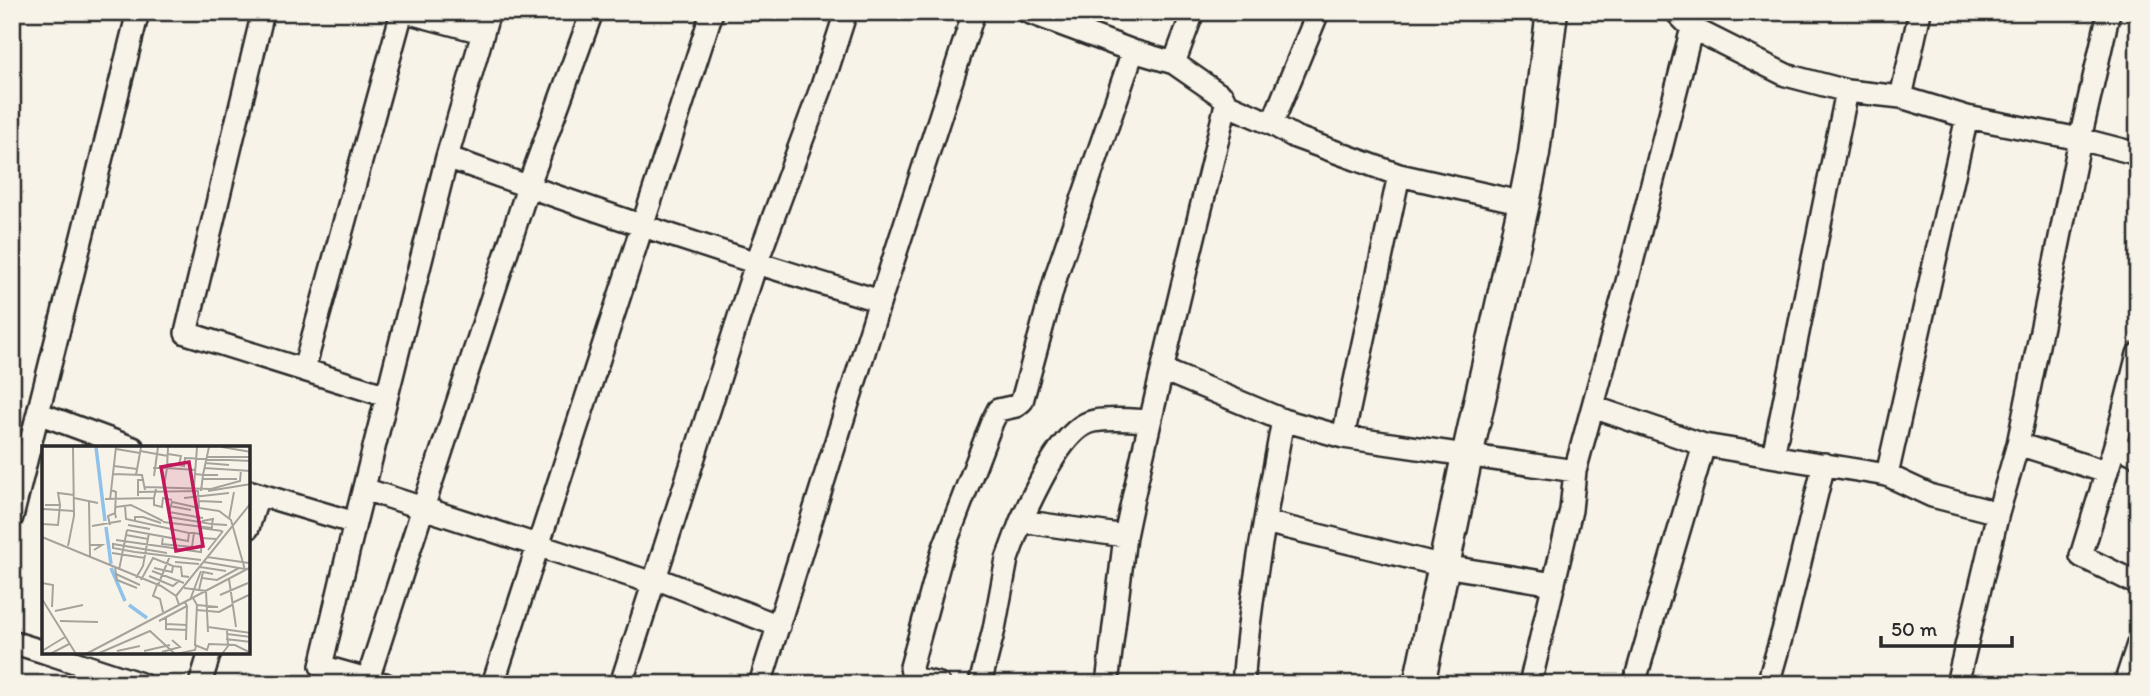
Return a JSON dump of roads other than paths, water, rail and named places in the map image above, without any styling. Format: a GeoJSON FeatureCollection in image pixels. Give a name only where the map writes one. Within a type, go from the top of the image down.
{"type":"FeatureCollection","features":[{"type":"Feature","properties":{"kind":"street"},"geometry":{"type":"LineString","coordinates":[[12,517],[138,12]]}},
{"type":"Feature","properties":{"kind":"street"},"geometry":{"type":"LineString","coordinates":[[263,12],[187,334],[387,396]]}},
{"type":"Feature","properties":{"kind":"street"},"geometry":{"type":"LineString","coordinates":[[304,369],[404,12],[486,22],[447,157],[321,666],[376,681],[424,508],[528,187],[592,12]]}},
{"type":"Feature","properties":{"kind":"street"},"geometry":{"type":"LineString","coordinates":[[493,684],[712,12]]}},
{"type":"Feature","properties":{"kind":"street"},"geometry":{"type":"LineString","coordinates":[[621,684],[756,264],[822,86],[846,12]]}},
{"type":"Feature","properties":{"kind":"street"},"geometry":{"type":"LineString","coordinates":[[1028,12],[1064,19],[1133,51],[1174,63],[1223,97],[1226,104],[1149,421],[1125,536],[1107,684]]}},
{"type":"Feature","properties":{"kind":"street"},"geometry":{"type":"LineString","coordinates":[[1174,63],[1193,12]]}},
{"type":"Feature","properties":{"kind":"street"},"geometry":{"type":"LineString","coordinates":[[1272,124],[1318,12]]}},
{"type":"Feature","properties":{"kind":"street"},"geometry":{"type":"LineString","coordinates":[[1419,684],[1534,153],[1552,12]]}},
{"type":"Feature","properties":{"kind":"street"},"geometry":{"type":"LineString","coordinates":[[1676,12],[1786,75],[1847,91],[1901,97],[1967,117],[2080,139],[2138,154]]}},
{"type":"Feature","properties":{"kind":"street"},"geometry":{"type":"LineString","coordinates":[[1901,97],[1920,12]]}},
{"type":"Feature","properties":{"kind":"street"},"geometry":{"type":"LineString","coordinates":[[1957,684],[1998,513],[2018,444],[2080,139],[2109,12]]}},
{"type":"Feature","properties":{"kind":"street"},"geometry":{"type":"LineString","coordinates":[[764,682],[779,625],[880,301],[973,13]]}},
{"type":"Feature","properties":{"kind":"street"},"geometry":{"type":"LineString","coordinates":[[1530,684],[1571,510],[1575,471],[1694,20]]}},
{"type":"Feature","properties":{"kind":"street"},"geometry":{"type":"LineString","coordinates":[[939,684],[913,678],[911,667],[943,550],[998,410],[1016,406],[1022,401],[1057,273],[1133,51]]}},
{"type":"Feature","properties":{"kind":"street"},"geometry":{"type":"LineString","coordinates":[[1773,456],[1847,91]]}},
{"type":"Feature","properties":{"kind":"street"},"geometry":{"type":"LineString","coordinates":[[1226,104],[1272,124],[1295,138],[1399,174],[1524,203]]}},
{"type":"Feature","properties":{"kind":"street"},"geometry":{"type":"LineString","coordinates":[[1887,475],[1967,117]]}},
{"type":"Feature","properties":{"kind":"street"},"geometry":{"type":"LineString","coordinates":[[447,157],[756,264],[880,301]]}},
{"type":"Feature","properties":{"kind":"street"},"geometry":{"type":"LineString","coordinates":[[1343,437],[1399,174]]}},
{"type":"Feature","properties":{"kind":"street"},"geometry":{"type":"LineString","coordinates":[[2138,354],[2115,445],[2081,556],[2138,584]]}},
{"type":"Feature","properties":{"kind":"street"},"geometry":{"type":"LineString","coordinates":[[1163,370],[1283,420],[1343,437],[1575,471]]}},
{"type":"Feature","properties":{"kind":"street"},"geometry":{"type":"LineString","coordinates":[[1593,407],[1703,445],[1887,475],[1932,496],[1998,513]]}},
{"type":"Feature","properties":{"kind":"street"},"geometry":{"type":"LineString","coordinates":[[38,413],[130,446]]}},
{"type":"Feature","properties":{"kind":"street"},"geometry":{"type":"LineString","coordinates":[[1243,684],[1247,631],[1283,420]]}},
{"type":"Feature","properties":{"kind":"street"},"geometry":{"type":"LineString","coordinates":[[980,684],[1007,559],[1021,521],[1043,475],[1073,431],[1091,421],[1149,421]]}},
{"type":"Feature","properties":{"kind":"street"},"geometry":{"type":"LineString","coordinates":[[2018,444],[2106,472]]}},
{"type":"Feature","properties":{"kind":"street"},"geometry":{"type":"LineString","coordinates":[[1634,684],[1703,445]]}},
{"type":"Feature","properties":{"kind":"street"},"geometry":{"type":"LineString","coordinates":[[2115,445],[2138,456]]}},
{"type":"Feature","properties":{"kind":"street"},"geometry":{"type":"LineString","coordinates":[[1768,684],[1824,464]]}},
{"type":"Feature","properties":{"kind":"street"},"geometry":{"type":"LineString","coordinates":[[363,489],[654,580],[779,625]]}},
{"type":"Feature","properties":{"kind":"street"},"geometry":{"type":"LineString","coordinates":[[250,514],[253,494],[355,523]]}},
{"type":"Feature","properties":{"kind":"street"},"geometry":{"type":"LineString","coordinates":[[1021,521],[1125,536]]}},
{"type":"Feature","properties":{"kind":"street"},"geometry":{"type":"LineString","coordinates":[[1265,522],[1444,566],[1554,584]]}},
{"type":"Feature","properties":{"kind":"street"},"geometry":{"type":"LineString","coordinates":[[12,642],[42,651]]}},
{"type":"Feature","properties":{"kind":"street"},"geometry":{"type":"LineString","coordinates":[[2125,684],[2138,644]]}},
{"type":"Feature","properties":{"kind":"street"},"geometry":{"type":"LineString","coordinates":[[50,654],[141,684]]}},
{"type":"Feature","properties":{"kind":"street"},"geometry":{"type":"LineString","coordinates":[[200,684],[209,654]]}}]}
